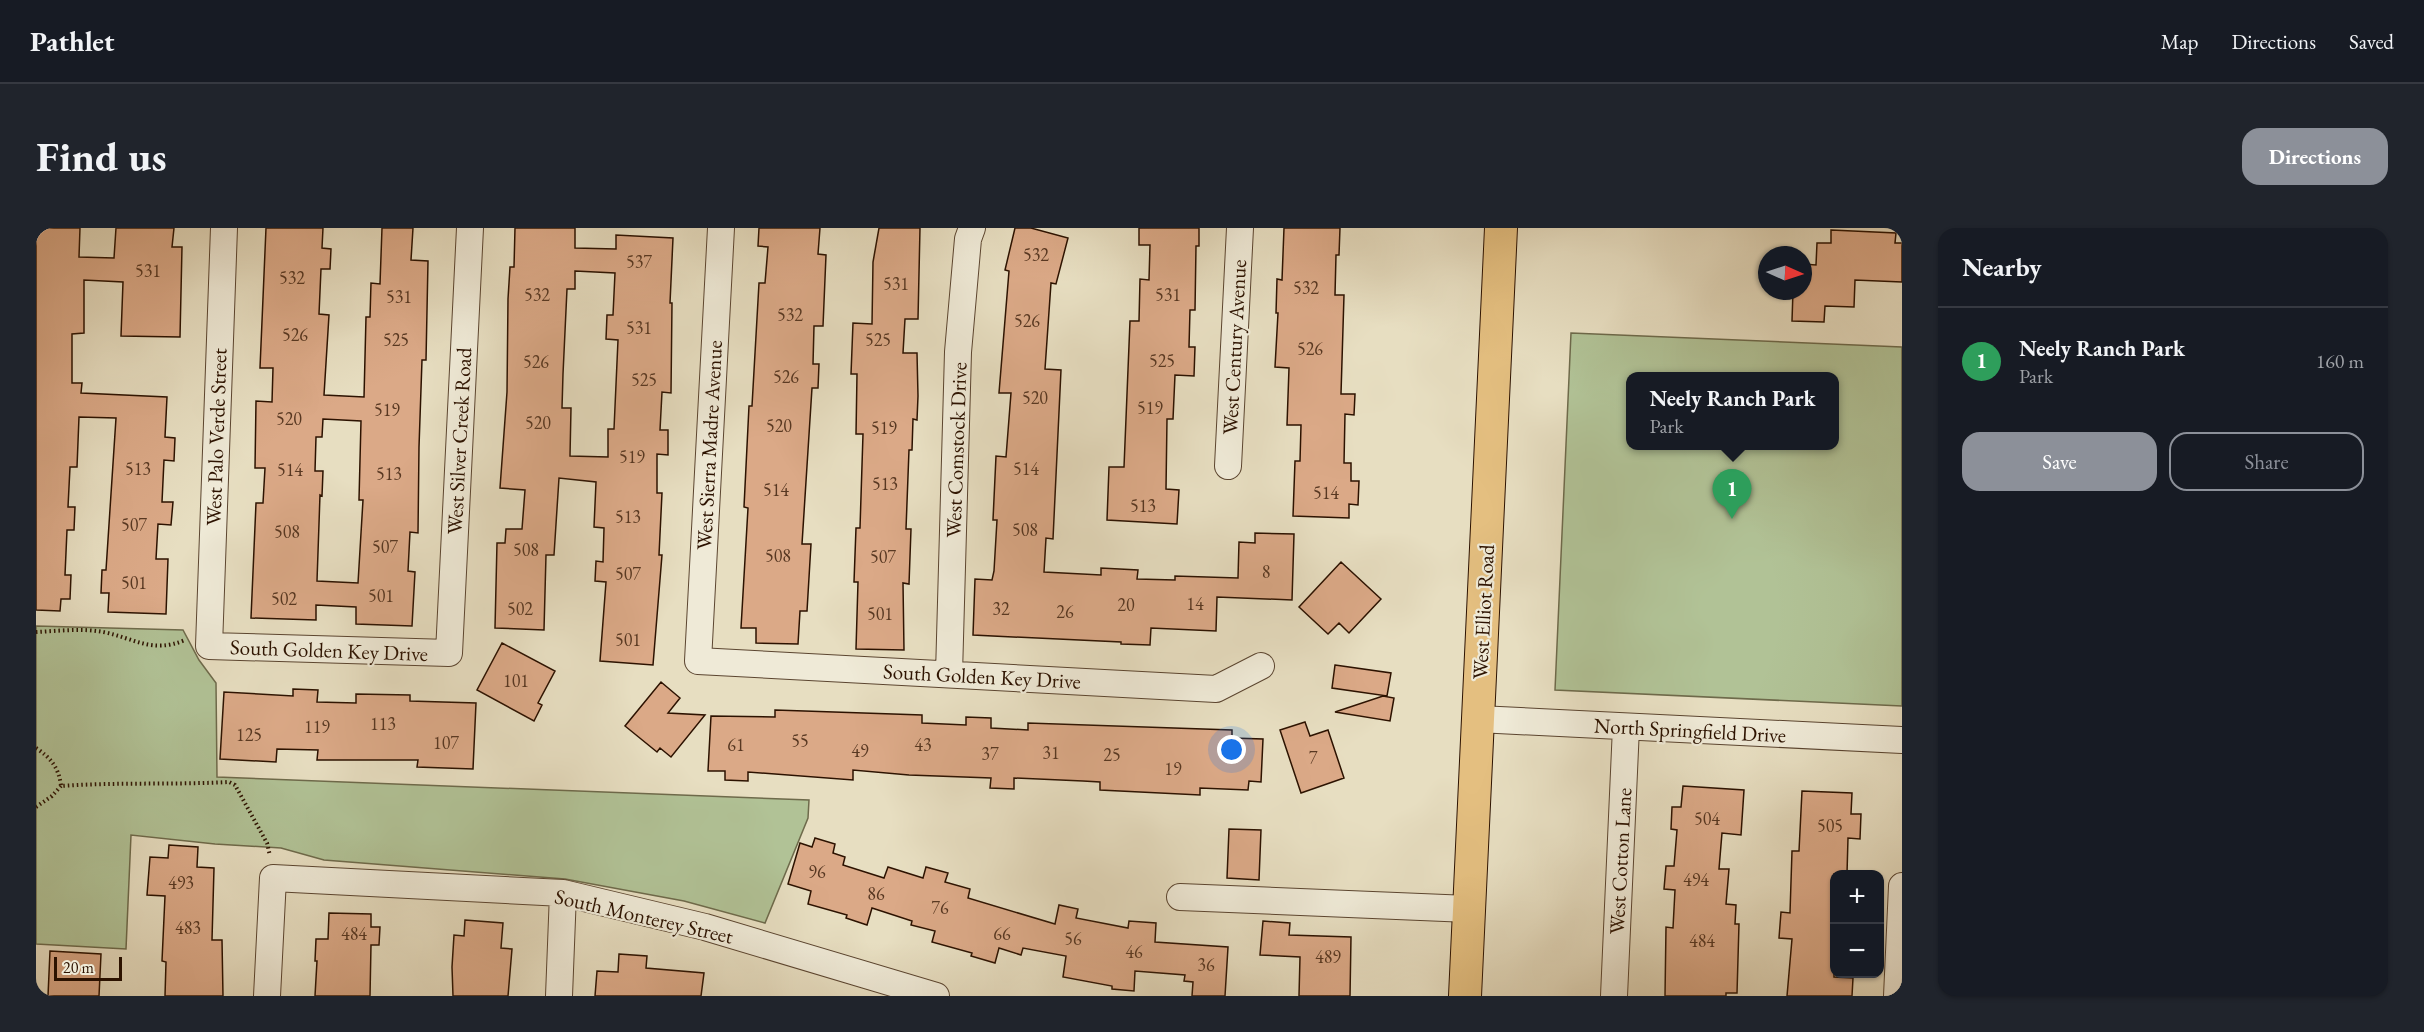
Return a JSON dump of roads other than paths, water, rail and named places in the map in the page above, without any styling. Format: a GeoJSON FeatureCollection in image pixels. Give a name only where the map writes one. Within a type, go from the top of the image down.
{"type":"FeatureCollection","features":[{"type":"Feature","properties":{"kind":"main road","name":"West Elliot Road"},"geometry":{"type":"LineString","coordinates":[[1465,996],[1501,228]]}},
{"type":"Feature","properties":{"kind":"street","name":"West Palo Verde Street"},"geometry":{"type":"LineString","coordinates":[[209,646],[224,228]]}},
{"type":"Feature","properties":{"kind":"street","name":"West Silver Creek Road"},"geometry":{"type":"LineString","coordinates":[[449,653],[470,228]]}},
{"type":"Feature","properties":{"kind":"street","name":"West Sierra Madre Avenue"},"geometry":{"type":"LineString","coordinates":[[698,661],[720,228]]}},
{"type":"Feature","properties":{"kind":"street","name":"West Comstock Drive"},"geometry":{"type":"LineString","coordinates":[[949,674],[958,352],[968,239],[972,228]]}},
{"type":"Feature","properties":{"kind":"street","name":"West Century Avenue"},"geometry":{"type":"LineString","coordinates":[[1228,466],[1239,228]]}},
{"type":"Feature","properties":{"kind":"street","name":"South Golden Key Drive"},"geometry":{"type":"LineString","coordinates":[[209,646],[449,653]]}},
{"type":"Feature","properties":{"kind":"street","name":"South Golden Key Drive"},"geometry":{"type":"LineString","coordinates":[[698,661],[1216,689],[1260,666]]}},
{"type":"Feature","properties":{"kind":"street","name":"North Springfield Drive"},"geometry":{"type":"LineString","coordinates":[[1478,719],[1902,740]]}},
{"type":"Feature","properties":{"kind":"street","name":"West Cotton Lane"},"geometry":{"type":"LineString","coordinates":[[1614,996],[1626,727]]}},
{"type":"Feature","properties":{"kind":"street","name":"South Monterey Street"},"geometry":{"type":"LineString","coordinates":[[267,996],[273,878],[563,893],[705,927],[936,996]]}},
{"type":"Feature","properties":{"kind":"street"},"geometry":{"type":"LineString","coordinates":[[1898,996],[1902,886]]}},
{"type":"Feature","properties":{"kind":"street"},"geometry":{"type":"LineString","coordinates":[[559,996],[563,893]]}},
{"type":"Feature","properties":{"kind":"street"},"geometry":{"type":"LineString","coordinates":[[1180,897],[1469,909]]}},
{"type":"Feature","properties":{"kind":"place","name":"Neely Ranch Park"},"geometry":{"type":"Point","coordinates":[1732,519]}}]}
